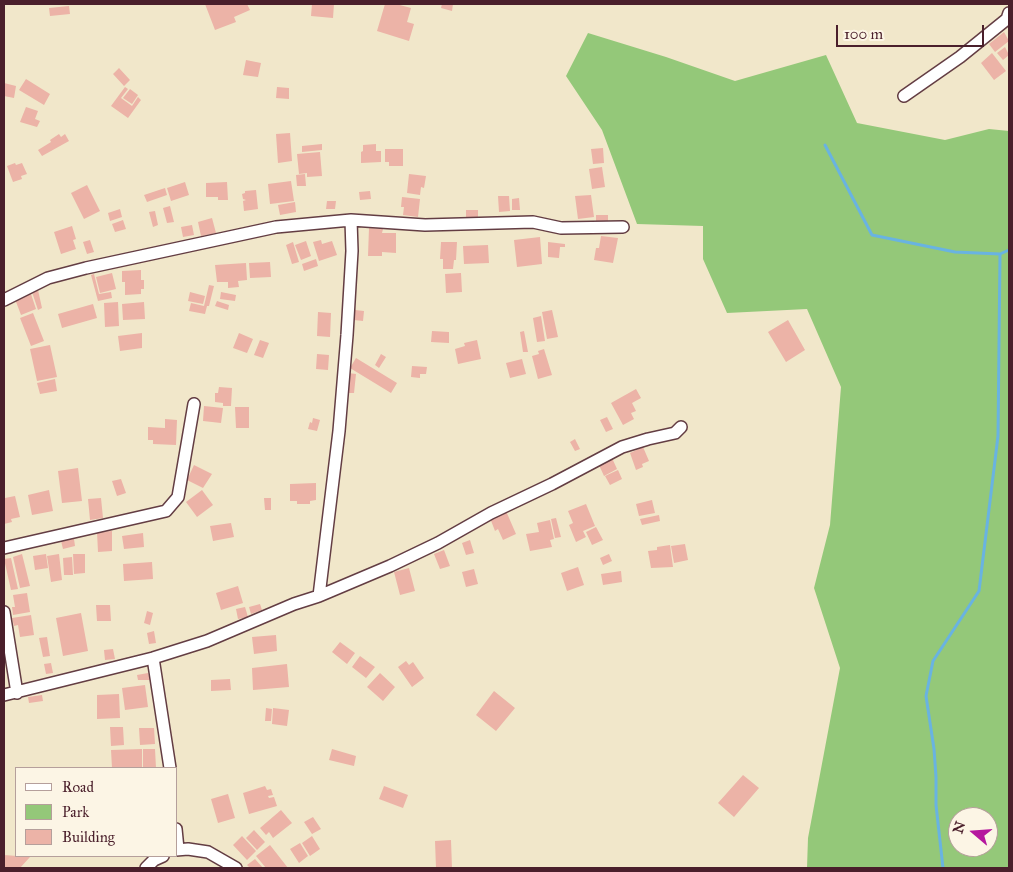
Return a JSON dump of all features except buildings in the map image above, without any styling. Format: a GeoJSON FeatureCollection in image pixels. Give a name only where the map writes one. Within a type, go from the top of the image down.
{"type":"FeatureCollection","features":[{"type":"Feature","properties":{"kind":"street"},"geometry":{"type":"LineString","coordinates":[[904,96],[967,51],[1007,19],[1009,13]]}},
{"type":"Feature","properties":{"kind":"street"},"geometry":{"type":"LineString","coordinates":[[4,300],[48,278],[276,227],[351,220],[425,225],[533,222],[561,228],[623,227]]}},
{"type":"Feature","properties":{"kind":"street"},"geometry":{"type":"LineString","coordinates":[[319,596],[339,430],[352,251],[351,220]]}},
{"type":"Feature","properties":{"kind":"street"},"geometry":{"type":"LineString","coordinates":[[4,548],[166,511],[178,497],[194,404]]}},
{"type":"Feature","properties":{"kind":"street"},"geometry":{"type":"LineString","coordinates":[[4,695],[153,658],[207,641],[390,566],[622,447],[648,438],[675,433],[681,427]]}},
{"type":"Feature","properties":{"kind":"street"},"geometry":{"type":"LineString","coordinates":[[4,612],[17,692]]}},
{"type":"Feature","properties":{"kind":"street"},"geometry":{"type":"LineString","coordinates":[[153,658],[170,767]]}},
{"type":"Feature","properties":{"kind":"street"},"geometry":{"type":"LineString","coordinates":[[178,849],[208,852],[236,868]]}},
{"type":"Feature","properties":{"kind":"street"},"geometry":{"type":"LineString","coordinates":[[146,868],[154,860],[161,857]]}},
{"type":"Feature","properties":{"kind":"green space"},"geometry":{"type":"Polygon","coordinates":[[[588,33],[735,81],[826,55],[857,123],[945,140],[989,129],[1009,131],[1008,868],[807,868],[808,838],[840,668],[814,588],[830,525],[841,387],[807,309],[727,313],[703,259],[703,226],[637,224],[602,130],[566,76],[588,33]]]}},
{"type":"Feature","properties":{"kind":"waterway"},"geometry":{"type":"LineString","coordinates":[[825,145],[872,235],[955,252],[1000,254],[1009,250]]}},
{"type":"Feature","properties":{"kind":"waterway"},"geometry":{"type":"LineString","coordinates":[[943,868],[936,805],[934,749],[926,696],[933,661],[979,591],[998,436],[1000,254]]}}]}
